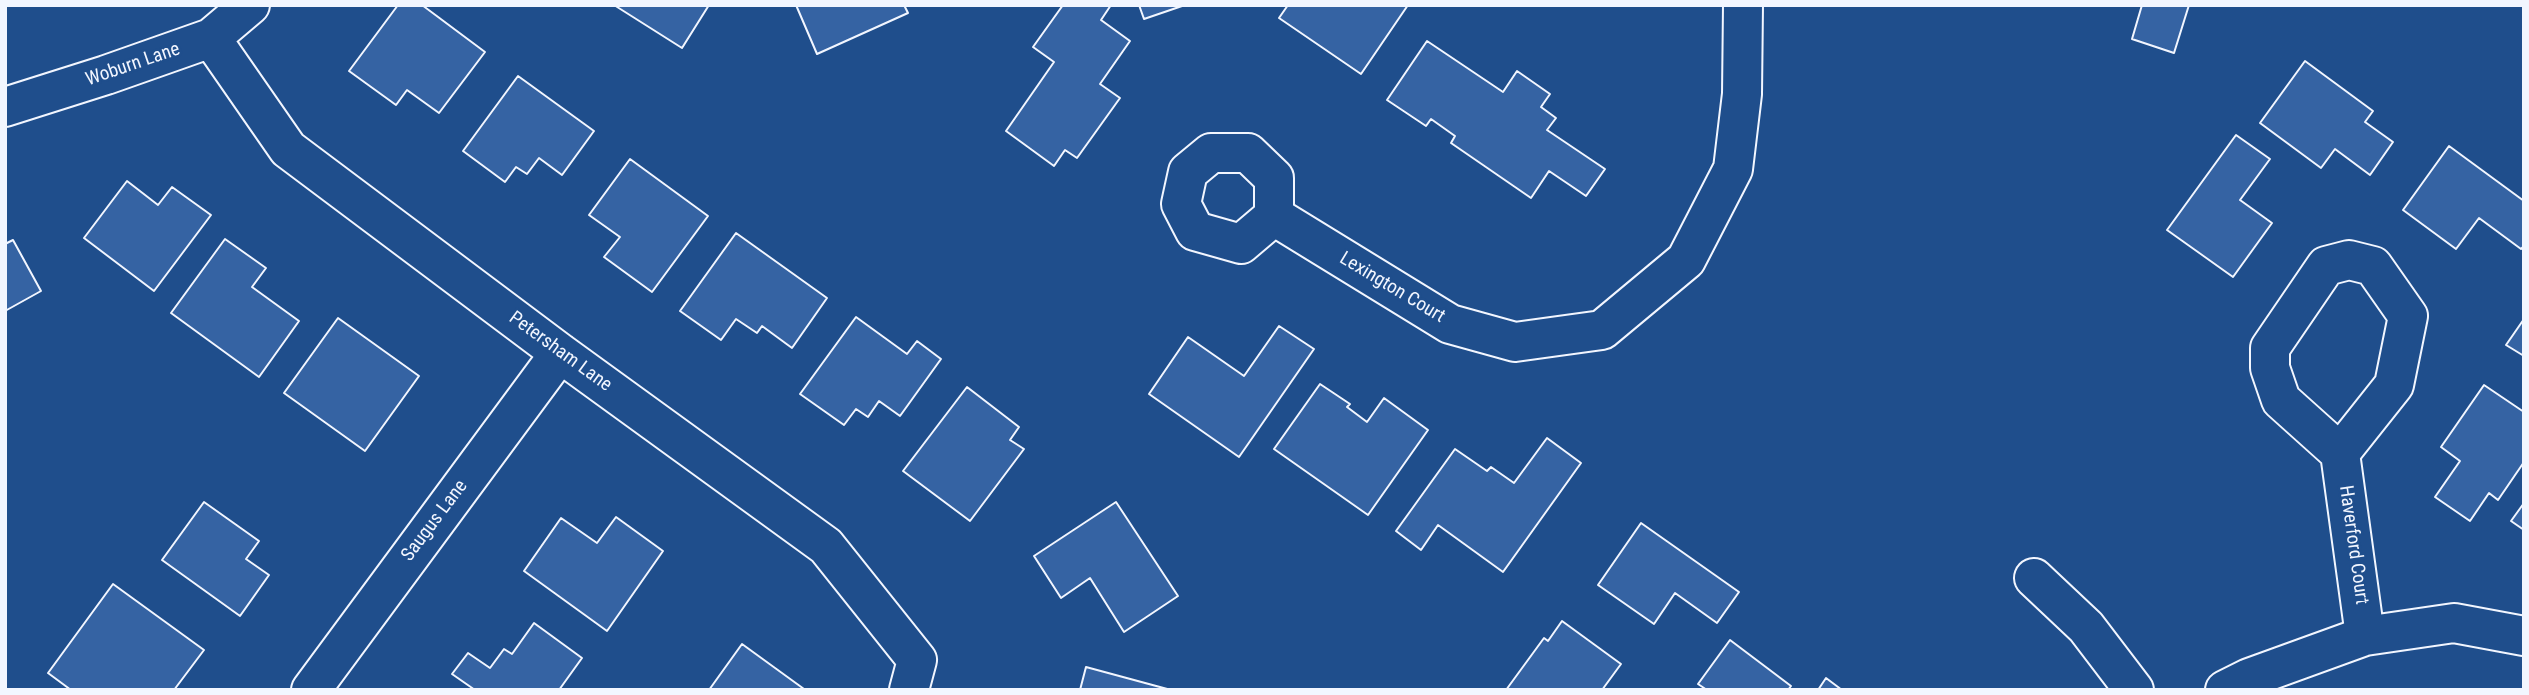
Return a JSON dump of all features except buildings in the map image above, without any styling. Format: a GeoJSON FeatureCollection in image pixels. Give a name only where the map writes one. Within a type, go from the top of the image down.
{"type":"FeatureCollection","features":[{"type":"Feature","properties":{"kind":"street","name":"Woburn Lane"},"geometry":{"type":"LineString","coordinates":[[5,107],[212,38],[250,5]]}},
{"type":"Feature","properties":{"kind":"street","name":"Lexington Court"},"geometry":{"type":"LineString","coordinates":[[1274,216],[1450,324],[1515,342],[1602,330],[1686,260],[1732,169],[1742,94],[1743,5]]}},
{"type":"Feature","properties":{"kind":"street","name":"Petersham Lane"},"geometry":{"type":"LineString","coordinates":[[212,38],[288,149],[560,353],[826,546],[913,675]]}},
{"type":"Feature","properties":{"kind":"street"},"geometry":{"type":"LineString","coordinates":[[2349,260],[2373,266],[2408,316],[2394,385],[2340,453],[2281,400],[2270,368],[2270,348],[2326,266],[2349,260]]}},
{"type":"Feature","properties":{"kind":"street","name":"Saugus Lane"},"geometry":{"type":"LineString","coordinates":[[311,690],[560,353]]}},
{"type":"Feature","properties":{"kind":"street","name":"Haverford Court"},"geometry":{"type":"LineString","coordinates":[[2340,453],[2365,636]]}},
{"type":"Feature","properties":{"kind":"street"},"geometry":{"type":"LineString","coordinates":[[2034,578],[2086,627],[2134,690]]}},
{"type":"Feature","properties":{"kind":"street"},"geometry":{"type":"LineString","coordinates":[[2225,690],[2249,678],[2365,636],[2454,623],[2524,636]]}}]}
